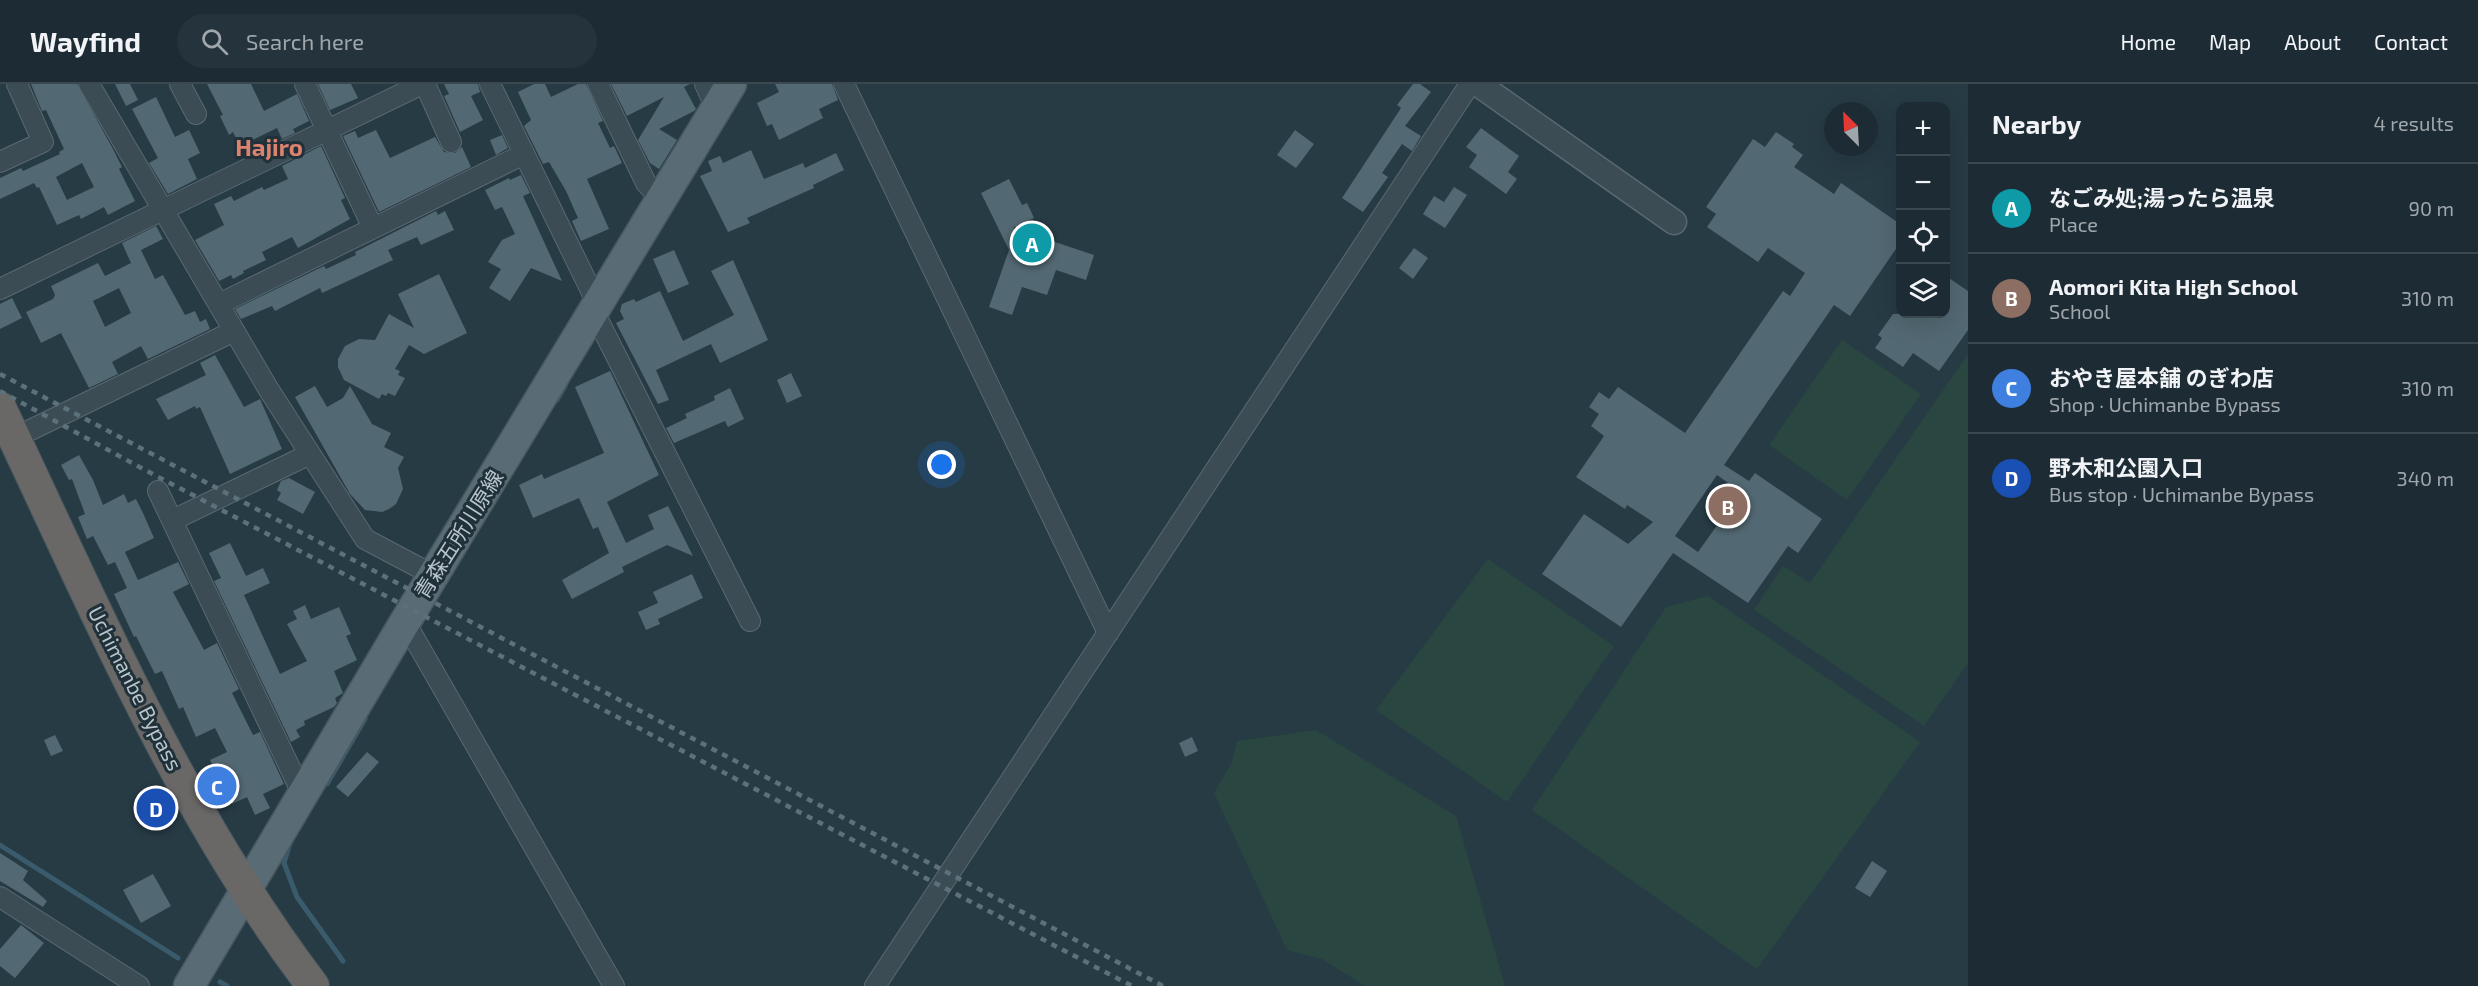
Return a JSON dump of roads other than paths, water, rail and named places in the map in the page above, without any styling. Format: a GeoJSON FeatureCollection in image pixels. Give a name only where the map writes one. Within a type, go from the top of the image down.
{"type":"FeatureCollection","features":[{"type":"Feature","properties":{"kind":"highway","name":"Uchimanbe Bypass"},"geometry":{"type":"LineString","coordinates":[[0,408],[136,694],[207,825],[246,888],[313,986]]}},
{"type":"Feature","properties":{"kind":"main road","name":"青森五所川原線"},"geometry":{"type":"LineString","coordinates":[[189,986],[433,575],[662,201],[717,92]]}},
{"type":"Feature","properties":{"kind":"street"},"geometry":{"type":"LineString","coordinates":[[0,162],[43,142],[17,84]]}},
{"type":"Feature","properties":{"kind":"street"},"geometry":{"type":"LineString","coordinates":[[90,84],[162,211],[308,455],[365,539],[433,575]]}},
{"type":"Feature","properties":{"kind":"street"},"geometry":{"type":"LineString","coordinates":[[180,84],[196,114]]}},
{"type":"Feature","properties":{"kind":"street"},"geometry":{"type":"LineString","coordinates":[[305,84],[373,228]]}},
{"type":"Feature","properties":{"kind":"street"},"geometry":{"type":"LineString","coordinates":[[0,289],[423,84],[451,141]]}},
{"type":"Feature","properties":{"kind":"street"},"geometry":{"type":"LineString","coordinates":[[490,84],[596,309],[750,621]]}},
{"type":"Feature","properties":{"kind":"street"},"geometry":{"type":"LineString","coordinates":[[598,84],[646,183],[662,201]]}},
{"type":"Feature","properties":{"kind":"street"},"geometry":{"type":"LineString","coordinates":[[844,84],[1108,633]]}},
{"type":"Feature","properties":{"kind":"street"},"geometry":{"type":"LineString","coordinates":[[875,986],[1470,84]]}},
{"type":"Feature","properties":{"kind":"street"},"geometry":{"type":"LineString","coordinates":[[1478,84],[1674,222]]}},
{"type":"Feature","properties":{"kind":"street"},"geometry":{"type":"LineString","coordinates":[[219,304],[524,154]]}},
{"type":"Feature","properties":{"kind":"street"},"geometry":{"type":"LineString","coordinates":[[14,438],[234,331]]}},
{"type":"Feature","properties":{"kind":"street"},"geometry":{"type":"LineString","coordinates":[[173,520],[308,455]]}},
{"type":"Feature","properties":{"kind":"street"},"geometry":{"type":"LineString","coordinates":[[158,491],[302,793]]}},
{"type":"Feature","properties":{"kind":"street"},"geometry":{"type":"LineString","coordinates":[[405,622],[614,986]]}},
{"type":"Feature","properties":{"kind":"street"},"geometry":{"type":"LineString","coordinates":[[0,897],[139,986]]}},
{"type":"Feature","properties":{"kind":"waterway"},"geometry":{"type":"LineString","coordinates":[[557,400],[565,386]]}},
{"type":"Feature","properties":{"kind":"waterway"},"geometry":{"type":"LineString","coordinates":[[327,784],[365,719]]}},
{"type":"Feature","properties":{"kind":"waterway"},"geometry":{"type":"LineString","coordinates":[[290,843],[284,863],[297,897],[343,961]]}},
{"type":"Feature","properties":{"kind":"waterway"},"geometry":{"type":"LineString","coordinates":[[0,845],[178,958]]}},
{"type":"Feature","properties":{"kind":"waterway"},"geometry":{"type":"LineString","coordinates":[[220,982],[227,986]]}},
{"type":"Feature","properties":{"kind":"railway"},"geometry":{"type":"LineString","coordinates":[[0,374],[1163,986]]}},
{"type":"Feature","properties":{"kind":"railway"},"geometry":{"type":"LineString","coordinates":[[0,391],[145,470],[1132,986]]}},
{"type":"Feature","properties":{"kind":"place","name":"なごみ処;湯ったら温泉"},"geometry":{"type":"Point","coordinates":[1032,243]}},
{"type":"Feature","properties":{"kind":"place","name":"Aomori Kita High School"},"geometry":{"type":"Point","coordinates":[1728,506]}},
{"type":"Feature","properties":{"kind":"place","name":"おやき屋本舗 のぎわ店"},"geometry":{"type":"Point","coordinates":[217,786]}},
{"type":"Feature","properties":{"kind":"place","name":"野木和公園入口"},"geometry":{"type":"Point","coordinates":[156,808]}},
{"type":"Feature","properties":{"kind":"district","name":"Hajiro"},"geometry":{"type":"Point","coordinates":[269,146]}}]}
